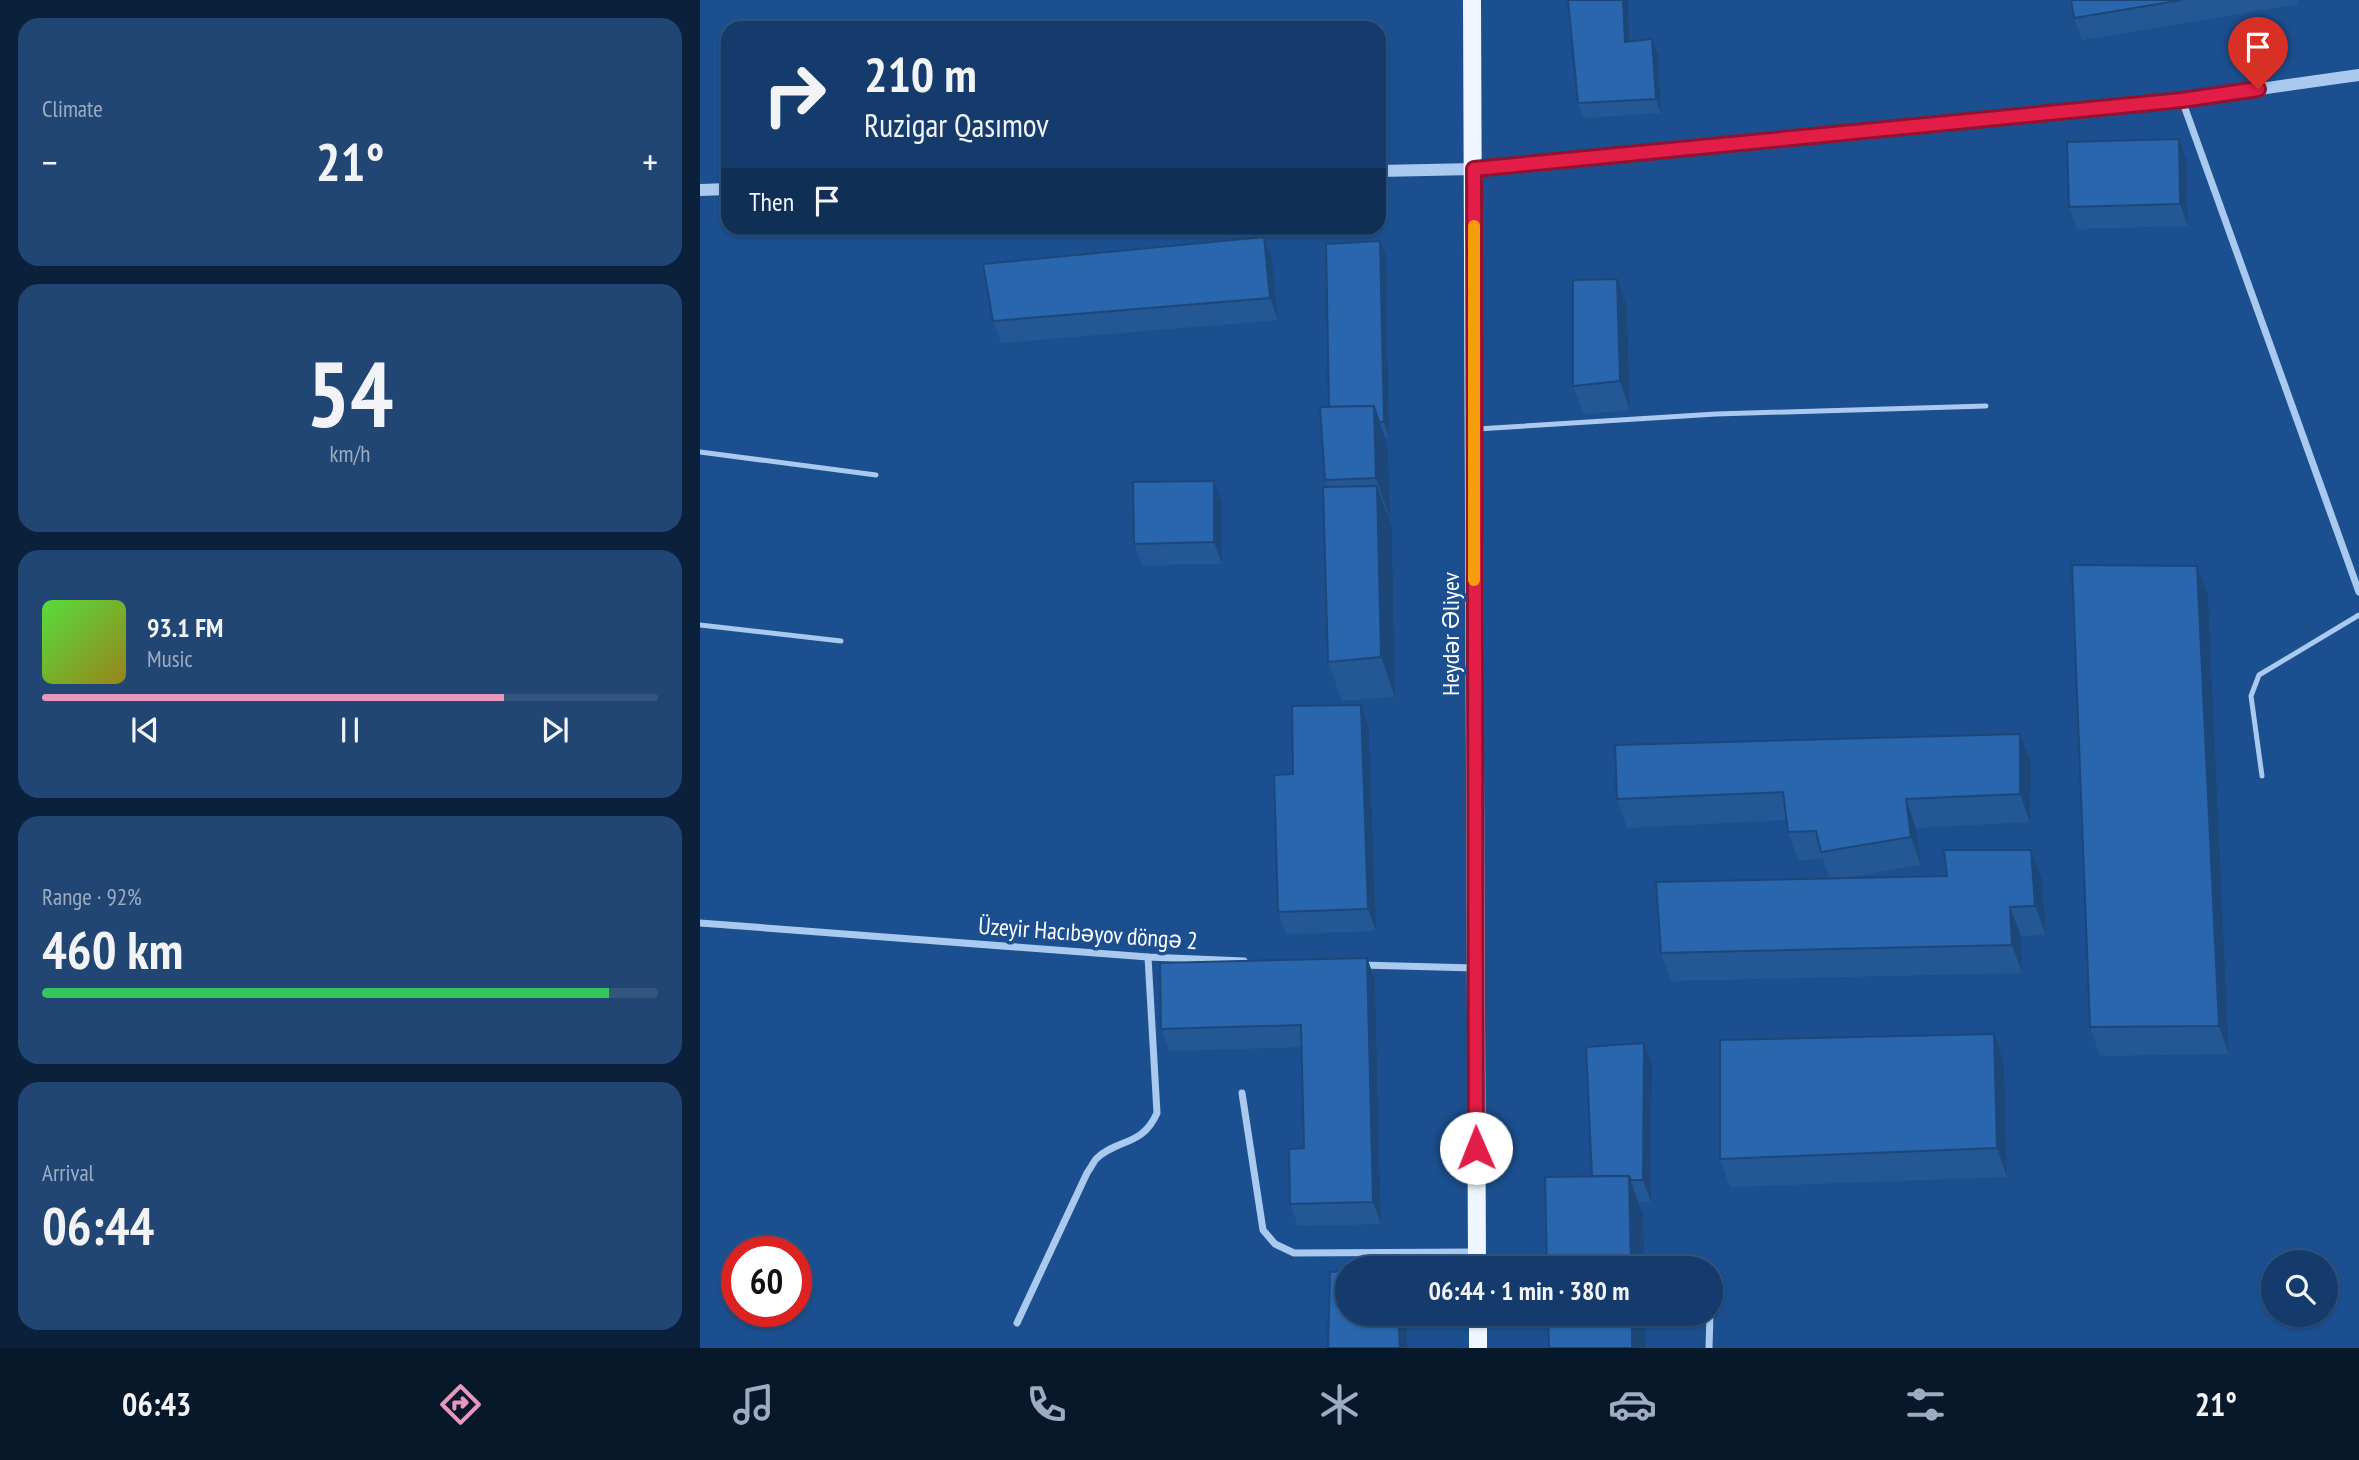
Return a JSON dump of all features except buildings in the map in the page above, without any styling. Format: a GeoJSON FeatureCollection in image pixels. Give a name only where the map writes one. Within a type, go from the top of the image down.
{"type":"FeatureCollection","features":[{"type":"Feature","properties":{"kind":"main road","name":"Heydər Əliyev"},"geometry":{"type":"LineString","coordinates":[[1472,0],[1477,1256]]}},
{"type":"Feature","properties":{"kind":"main road"},"geometry":{"type":"LineString","coordinates":[[1478,1326],[1478,1348]]}},
{"type":"Feature","properties":{"kind":"street"},"geometry":{"type":"LineString","coordinates":[[1386,171],[1474,169],[2182,100],[2359,75]]}},
{"type":"Feature","properties":{"kind":"street"},"geometry":{"type":"LineString","coordinates":[[2182,100],[2359,592]]}},
{"type":"Feature","properties":{"kind":"street"},"geometry":{"type":"LineString","coordinates":[[700,190],[721,189]]}},
{"type":"Feature","properties":{"kind":"street","name":"Üzeyir Hacıbəyov döngə 2"},"geometry":{"type":"LineString","coordinates":[[700,923],[1148,957],[1259,962]]}},
{"type":"Feature","properties":{"kind":"street"},"geometry":{"type":"LineString","coordinates":[[1017,1323],[1096,1159],[1138,1138],[1151,1127],[1157,1113],[1148,957]]}},
{"type":"Feature","properties":{"kind":"street"},"geometry":{"type":"LineString","coordinates":[[1354,965],[1475,968]]}},
{"type":"Feature","properties":{"kind":"street"},"geometry":{"type":"LineString","coordinates":[[1242,1093],[1263,1230],[1275,1244],[1294,1253],[1372,1256]]}},
{"type":"Feature","properties":{"kind":"street"},"geometry":{"type":"LineString","coordinates":[[1709,1348],[1710,1326]]}},
{"type":"Feature","properties":{"kind":"lane"},"geometry":{"type":"LineString","coordinates":[[1474,430],[1716,414],[1986,406]]}},
{"type":"Feature","properties":{"kind":"lane"},"geometry":{"type":"LineString","coordinates":[[700,452],[876,475]]}},
{"type":"Feature","properties":{"kind":"lane"},"geometry":{"type":"LineString","coordinates":[[2262,776],[2250,696],[2259,675],[2359,615]]}},
{"type":"Feature","properties":{"kind":"lane"},"geometry":{"type":"LineString","coordinates":[[700,625],[841,641]]}},
{"type":"Feature","properties":{"kind":"slow traffic"},"geometry":{"type":"LineString","coordinates":[[1474,226],[1474,580]]}},
{"type":"Feature","properties":{"kind":"route"},"geometry":{"type":"LineString","coordinates":[[1476,1148],[1474,169],[2182,100],[2258,89]]}}]}
